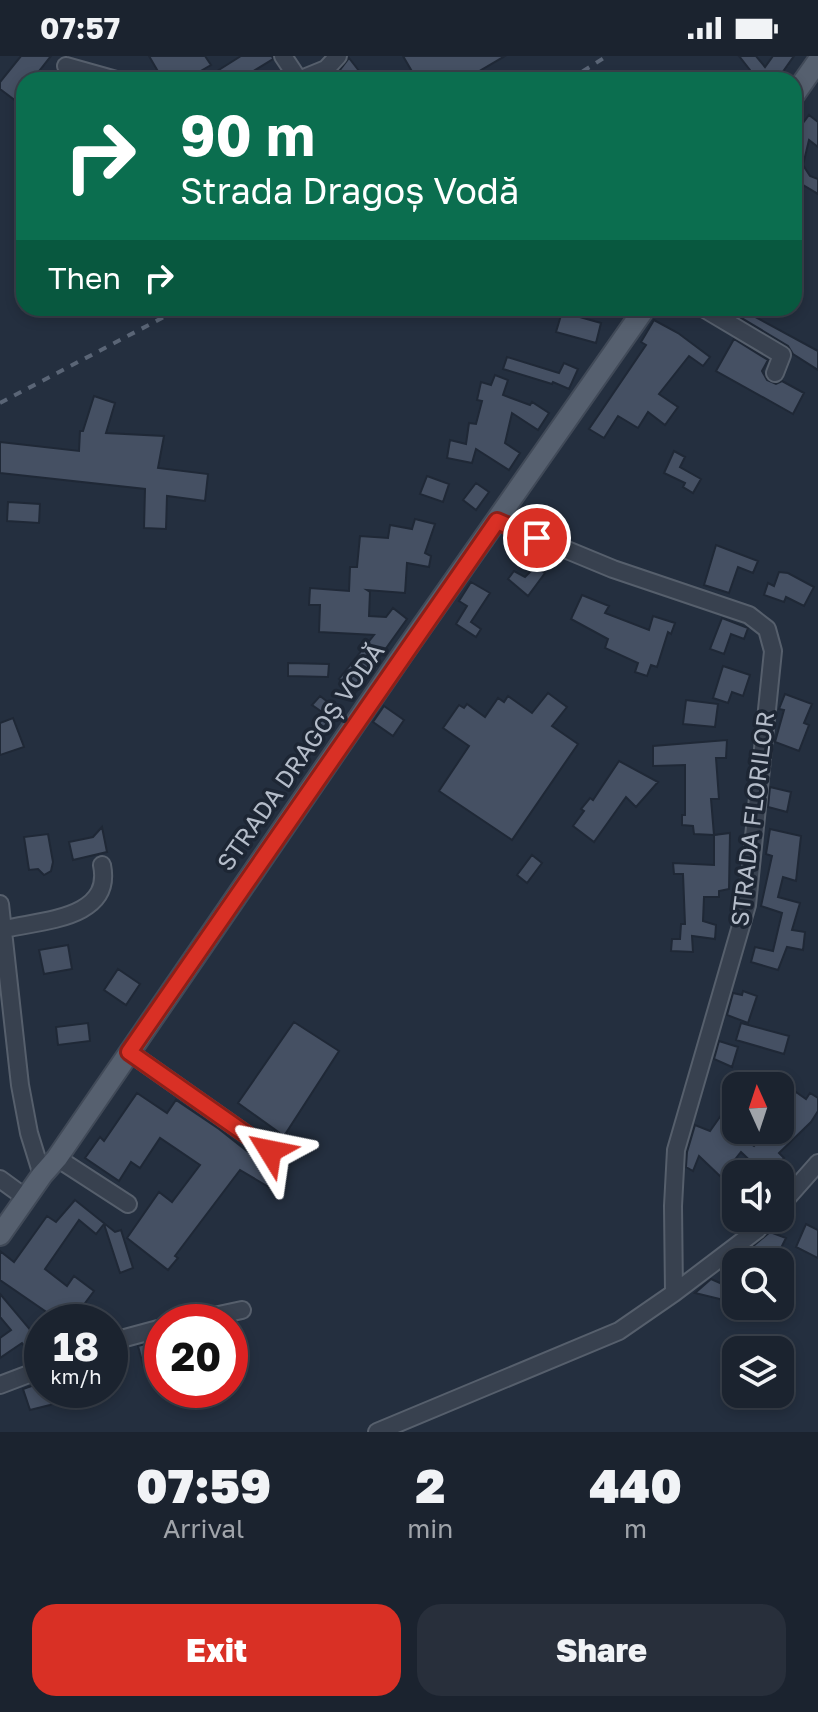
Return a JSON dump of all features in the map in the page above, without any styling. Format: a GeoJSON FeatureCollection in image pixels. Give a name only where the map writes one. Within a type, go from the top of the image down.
{"type":"FeatureCollection","features":[{"type":"Feature","properties":{"kind":"main road"},"geometry":{"type":"LineString","coordinates":[[802,84],[818,61]]}},
{"type":"Feature","properties":{"kind":"main road","name":"STRADA DRAGOȘ VODĂ"},"geometry":{"type":"LineString","coordinates":[[0,1235],[57,1158],[639,316]]}},
{"type":"Feature","properties":{"kind":"street"},"geometry":{"type":"LineString","coordinates":[[319,72],[338,56]]}},
{"type":"Feature","properties":{"kind":"street"},"geometry":{"type":"LineString","coordinates":[[66,66],[87,72]]}},
{"type":"Feature","properties":{"kind":"street"},"geometry":{"type":"LineString","coordinates":[[716,316],[782,355],[775,373]]}},
{"type":"Feature","properties":{"kind":"street","name":"STRADA FLORILOR"},"geometry":{"type":"LineString","coordinates":[[497,521],[613,569],[749,615],[767,629],[773,651],[747,905],[676,1150],[674,1293]]}},
{"type":"Feature","properties":{"kind":"street"},"geometry":{"type":"LineString","coordinates":[[5,929],[88,908],[101,893],[105,880],[102,865]]}},
{"type":"Feature","properties":{"kind":"street"},"geometry":{"type":"LineString","coordinates":[[0,904],[20,1085],[29,1133],[42,1175]]}},
{"type":"Feature","properties":{"kind":"street"},"geometry":{"type":"LineString","coordinates":[[129,1052],[270,1151]]}},
{"type":"Feature","properties":{"kind":"street"},"geometry":{"type":"LineString","coordinates":[[57,1158],[128,1204]]}},
{"type":"Feature","properties":{"kind":"street"},"geometry":{"type":"LineString","coordinates":[[794,1190],[818,1163]]}},
{"type":"Feature","properties":{"kind":"street"},"geometry":{"type":"LineString","coordinates":[[0,1179],[26,1198]]}},
{"type":"Feature","properties":{"kind":"street"},"geometry":{"type":"LineString","coordinates":[[377,1432],[619,1331],[754,1232]]}},
{"type":"Feature","properties":{"kind":"street"},"geometry":{"type":"LineString","coordinates":[[0,1385],[24,1376]]}},
{"type":"Feature","properties":{"kind":"building"},"geometry":{"type":"Polygon","coordinates":[[[21,56],[51,56],[38,72],[16,72],[16,101],[0,89],[0,82],[21,56]]]}},
{"type":"Feature","properties":{"kind":"building"},"geometry":{"type":"Polygon","coordinates":[[[149,56],[205,56],[211,65],[199,72],[158,72],[149,56]]]}},
{"type":"Feature","properties":{"kind":"building"},"geometry":{"type":"Polygon","coordinates":[[[241,56],[272,56],[273,59],[252,72],[216,72],[241,56]]]}},
{"type":"Feature","properties":{"kind":"building"},"geometry":{"type":"Polygon","coordinates":[[[403,56],[505,56],[478,72],[412,72],[403,56]]]}},
{"type":"Feature","properties":{"kind":"building"},"geometry":{"type":"Polygon","coordinates":[[[739,56],[756,56],[765,67],[773,56],[794,56],[783,72],[748,72],[750,70],[739,56]]]}},
{"type":"Feature","properties":{"kind":"building"},"geometry":{"type":"Polygon","coordinates":[[[349,58],[360,72],[338,72],[349,58]]]}},
{"type":"Feature","properties":{"kind":"building"},"geometry":{"type":"Polygon","coordinates":[[[809,115],[818,122],[818,147],[809,140],[803,165],[810,176],[818,179],[818,194],[802,184],[802,124],[809,115]]]}},
{"type":"Feature","properties":{"kind":"building"},"geometry":{"type":"Polygon","coordinates":[[[561,316],[576,316],[601,323],[596,343],[556,332],[561,316]]]}},
{"type":"Feature","properties":{"kind":"building"},"geometry":{"type":"Polygon","coordinates":[[[738,316],[754,316],[818,351],[818,370],[793,354],[788,346],[738,316]]]}},
{"type":"Feature","properties":{"kind":"building"},"geometry":{"type":"Polygon","coordinates":[[[654,320],[710,357],[703,366],[689,356],[659,394],[678,407],[665,425],[648,412],[638,428],[618,416],[604,438],[589,429],[646,345],[641,342],[654,320]]]}},
{"type":"Feature","properties":{"kind":"building"},"geometry":{"type":"Polygon","coordinates":[[[734,339],[768,360],[762,371],[767,380],[776,384],[782,381],[804,393],[793,414],[716,371],[734,339]]]}},
{"type":"Feature","properties":{"kind":"building"},"geometry":{"type":"Polygon","coordinates":[[[507,357],[559,373],[564,363],[578,369],[569,389],[503,369],[507,357]]]}},
{"type":"Feature","properties":{"kind":"building"},"geometry":{"type":"Polygon","coordinates":[[[495,375],[508,380],[503,395],[530,405],[532,402],[549,413],[538,430],[512,413],[505,443],[520,453],[509,470],[476,449],[472,463],[447,458],[450,440],[466,444],[469,423],[476,424],[482,401],[477,400],[481,382],[491,385],[495,375]]]}},
{"type":"Feature","properties":{"kind":"building"},"geometry":{"type":"Polygon","coordinates":[[[94,396],[115,403],[106,433],[164,436],[158,468],[208,474],[205,501],[167,496],[166,529],[144,528],[145,489],[0,473],[0,442],[79,451],[80,431],[83,431],[94,396]]]}},
{"type":"Feature","properties":{"kind":"building"},"geometry":{"type":"Polygon","coordinates":[[[674,451],[685,457],[680,467],[701,479],[693,493],[683,487],[685,483],[664,473],[674,451]]]}},
{"type":"Feature","properties":{"kind":"building"},"geometry":{"type":"Polygon","coordinates":[[[427,476],[449,484],[443,502],[420,494],[427,476]]]}},
{"type":"Feature","properties":{"kind":"building"},"geometry":{"type":"Polygon","coordinates":[[[476,483],[489,492],[476,510],[463,500],[476,483]]]}},
{"type":"Feature","properties":{"kind":"building"},"geometry":{"type":"Polygon","coordinates":[[[8,502],[40,504],[39,523],[7,521],[8,502]]]}},
{"type":"Feature","properties":{"kind":"building"},"geometry":{"type":"Polygon","coordinates":[[[415,519],[435,524],[425,553],[431,556],[429,567],[407,563],[405,593],[367,590],[370,592],[369,616],[386,617],[393,608],[407,619],[355,693],[339,679],[374,635],[319,632],[320,605],[309,605],[310,588],[349,591],[350,567],[357,567],[360,536],[388,538],[390,525],[412,529],[415,519]]]}},
{"type":"Feature","properties":{"kind":"building"},"geometry":{"type":"Polygon","coordinates":[[[716,545],[758,561],[753,573],[738,567],[729,593],[704,585],[716,545]]]}},
{"type":"Feature","properties":{"kind":"building"},"geometry":{"type":"Polygon","coordinates":[[[535,567],[545,573],[528,596],[508,579],[514,571],[525,577],[535,567]]]}},
{"type":"Feature","properties":{"kind":"building"},"geometry":{"type":"Polygon","coordinates":[[[779,572],[788,573],[814,587],[804,606],[786,597],[784,602],[764,595],[768,583],[774,586],[779,572]]]}},
{"type":"Feature","properties":{"kind":"building"},"geometry":{"type":"Polygon","coordinates":[[[471,582],[490,593],[471,622],[481,629],[476,637],[456,624],[467,606],[459,601],[471,582]]]}},
{"type":"Feature","properties":{"kind":"building"},"geometry":{"type":"Polygon","coordinates":[[[582,595],[609,606],[605,613],[649,630],[653,616],[675,623],[671,634],[668,632],[657,667],[651,665],[647,676],[635,672],[638,663],[605,648],[608,639],[571,619],[582,595]]]}},
{"type":"Feature","properties":{"kind":"building"},"geometry":{"type":"Polygon","coordinates":[[[722,618],[748,628],[744,639],[731,634],[724,654],[710,649],[722,618]]]}},
{"type":"Feature","properties":{"kind":"building"},"geometry":{"type":"Polygon","coordinates":[[[288,663],[329,664],[328,677],[288,676],[288,663]]]}},
{"type":"Feature","properties":{"kind":"building"},"geometry":{"type":"Polygon","coordinates":[[[723,666],[750,675],[743,696],[732,692],[728,703],[713,698],[723,666]]]}},
{"type":"Feature","properties":{"kind":"building"},"geometry":{"type":"Polygon","coordinates":[[[548,693],[567,707],[552,726],[578,744],[512,840],[439,791],[469,746],[443,728],[459,705],[464,708],[467,704],[485,717],[498,698],[504,702],[508,696],[532,713],[548,693]]]}},
{"type":"Feature","properties":{"kind":"building"},"geometry":{"type":"Polygon","coordinates":[[[785,694],[812,704],[804,723],[809,725],[799,751],[775,742],[784,710],[779,709],[785,694]]]}},
{"type":"Feature","properties":{"kind":"building"},"geometry":{"type":"Polygon","coordinates":[[[320,696],[337,709],[324,727],[316,721],[322,712],[312,705],[320,696]]]}},
{"type":"Feature","properties":{"kind":"building"},"geometry":{"type":"Polygon","coordinates":[[[686,700],[718,704],[715,727],[683,724],[686,700]]]}},
{"type":"Feature","properties":{"kind":"building"},"geometry":{"type":"Polygon","coordinates":[[[384,706],[404,720],[393,736],[373,722],[384,706]]]}},
{"type":"Feature","properties":{"kind":"building"},"geometry":{"type":"Polygon","coordinates":[[[13,718],[24,747],[0,755],[0,723],[13,718]]]}},
{"type":"Feature","properties":{"kind":"building"},"geometry":{"type":"Polygon","coordinates":[[[727,740],[726,758],[716,758],[719,799],[711,799],[714,835],[694,834],[693,826],[682,825],[682,815],[685,815],[685,765],[653,766],[653,746],[727,740]]]}},
{"type":"Feature","properties":{"kind":"building"},"geometry":{"type":"Polygon","coordinates":[[[619,761],[658,782],[636,807],[626,797],[594,842],[573,826],[584,811],[581,809],[590,798],[593,800],[619,761]]]}},
{"type":"Feature","properties":{"kind":"building"},"geometry":{"type":"Polygon","coordinates":[[[770,787],[791,792],[787,812],[768,807],[770,787]]]}},
{"type":"Feature","properties":{"kind":"building"},"geometry":{"type":"Polygon","coordinates":[[[102,827],[107,852],[73,860],[69,842],[93,837],[102,827]]]}},
{"type":"Feature","properties":{"kind":"building"},"geometry":{"type":"Polygon","coordinates":[[[770,829],[801,836],[796,881],[783,877],[778,897],[800,903],[792,930],[805,932],[803,950],[787,947],[778,970],[751,962],[755,947],[773,951],[782,913],[761,906],[772,856],[766,854],[770,829]]]}},
{"type":"Feature","properties":{"kind":"building"},"geometry":{"type":"Polygon","coordinates":[[[730,833],[729,889],[719,891],[719,897],[704,897],[703,921],[716,925],[715,939],[692,936],[693,952],[671,951],[672,939],[680,939],[681,924],[685,924],[683,874],[674,874],[673,863],[714,865],[714,835],[730,833]]]}},
{"type":"Feature","properties":{"kind":"building"},"geometry":{"type":"Polygon","coordinates":[[[48,834],[53,862],[51,871],[44,875],[38,869],[29,870],[24,837],[48,834]]]}},
{"type":"Feature","properties":{"kind":"building"},"geometry":{"type":"Polygon","coordinates":[[[532,855],[542,863],[527,883],[517,875],[532,855]]]}},
{"type":"Feature","properties":{"kind":"building"},"geometry":{"type":"Polygon","coordinates":[[[68,945],[72,969],[44,974],[39,950],[68,945]]]}},
{"type":"Feature","properties":{"kind":"building"},"geometry":{"type":"Polygon","coordinates":[[[118,969],[140,984],[126,1005],[104,990],[118,969]]]}},
{"type":"Feature","properties":{"kind":"building"},"geometry":{"type":"Polygon","coordinates":[[[743,991],[757,996],[748,1023],[727,1015],[733,993],[742,995],[743,991]]]}},
{"type":"Feature","properties":{"kind":"building"},"geometry":{"type":"Polygon","coordinates":[[[294,1022],[339,1051],[284,1136],[238,1103],[294,1022]]]}},
{"type":"Feature","properties":{"kind":"building"},"geometry":{"type":"Polygon","coordinates":[[[88,1023],[90,1041],[58,1045],[56,1027],[88,1023]]]}},
{"type":"Feature","properties":{"kind":"building"},"geometry":{"type":"Polygon","coordinates":[[[741,1023],[789,1036],[784,1054],[736,1040],[741,1023]]]}},
{"type":"Feature","properties":{"kind":"building"},"geometry":{"type":"Polygon","coordinates":[[[719,1041],[738,1047],[732,1067],[714,1059],[719,1041]]]}},
{"type":"Feature","properties":{"kind":"building"},"geometry":{"type":"Polygon","coordinates":[[[796,1092],[806,1099],[810,1093],[818,1098],[818,1111],[794,1138],[796,1092]]]}},
{"type":"Feature","properties":{"kind":"building"},"geometry":{"type":"Polygon","coordinates":[[[137,1093],[167,1113],[176,1100],[262,1163],[264,1160],[272,1162],[284,1170],[272,1189],[240,1170],[175,1256],[178,1258],[168,1270],[127,1238],[159,1192],[172,1202],[200,1165],[160,1138],[140,1168],[131,1162],[119,1181],[85,1158],[100,1137],[104,1141],[137,1093]]]}},
{"type":"Feature","properties":{"kind":"building"},"geometry":{"type":"Polygon","coordinates":[[[722,1114],[722,1144],[788,1144],[779,1153],[784,1158],[782,1160],[749,1160],[741,1152],[735,1160],[722,1160],[721,1177],[699,1156],[693,1171],[686,1167],[695,1125],[710,1131],[722,1114]]]}},
{"type":"Feature","properties":{"kind":"building"},"geometry":{"type":"Polygon","coordinates":[[[75,1200],[115,1232],[121,1230],[133,1268],[120,1273],[104,1224],[96,1234],[79,1220],[45,1269],[67,1286],[74,1276],[94,1291],[84,1304],[35,1304],[0,1280],[0,1251],[14,1262],[47,1216],[56,1222],[75,1200]]]}},
{"type":"Feature","properties":{"kind":"building"},"geometry":{"type":"Polygon","coordinates":[[[806,1224],[818,1230],[818,1258],[796,1247],[806,1224]]]}},
{"type":"Feature","properties":{"kind":"building"},"geometry":{"type":"Polygon","coordinates":[[[770,1232],[786,1238],[781,1248],[751,1248],[770,1232]]]}},
{"type":"Feature","properties":{"kind":"building"},"geometry":{"type":"Polygon","coordinates":[[[711,1279],[722,1284],[722,1300],[695,1293],[711,1279]]]}},
{"type":"Feature","properties":{"kind":"building"},"geometry":{"type":"Polygon","coordinates":[[[0,1294],[24,1322],[24,1346],[22,1343],[0,1358],[0,1338],[11,1330],[0,1317],[0,1294]]]}},
{"type":"Feature","properties":{"kind":"building"},"geometry":{"type":"Polygon","coordinates":[[[144,1344],[144,1365],[143,1365],[138,1346],[144,1344]]]}},
{"type":"Feature","properties":{"kind":"railway"},"geometry":{"type":"LineString","coordinates":[[582,72],[607,56]]}},
{"type":"Feature","properties":{"kind":"railway"},"geometry":{"type":"LineString","coordinates":[[0,403],[166,316]]}},
{"type":"Feature","properties":{"kind":"route"},"geometry":{"type":"LineString","coordinates":[[270,1151],[129,1052],[497,521],[537,538]]}}]}
